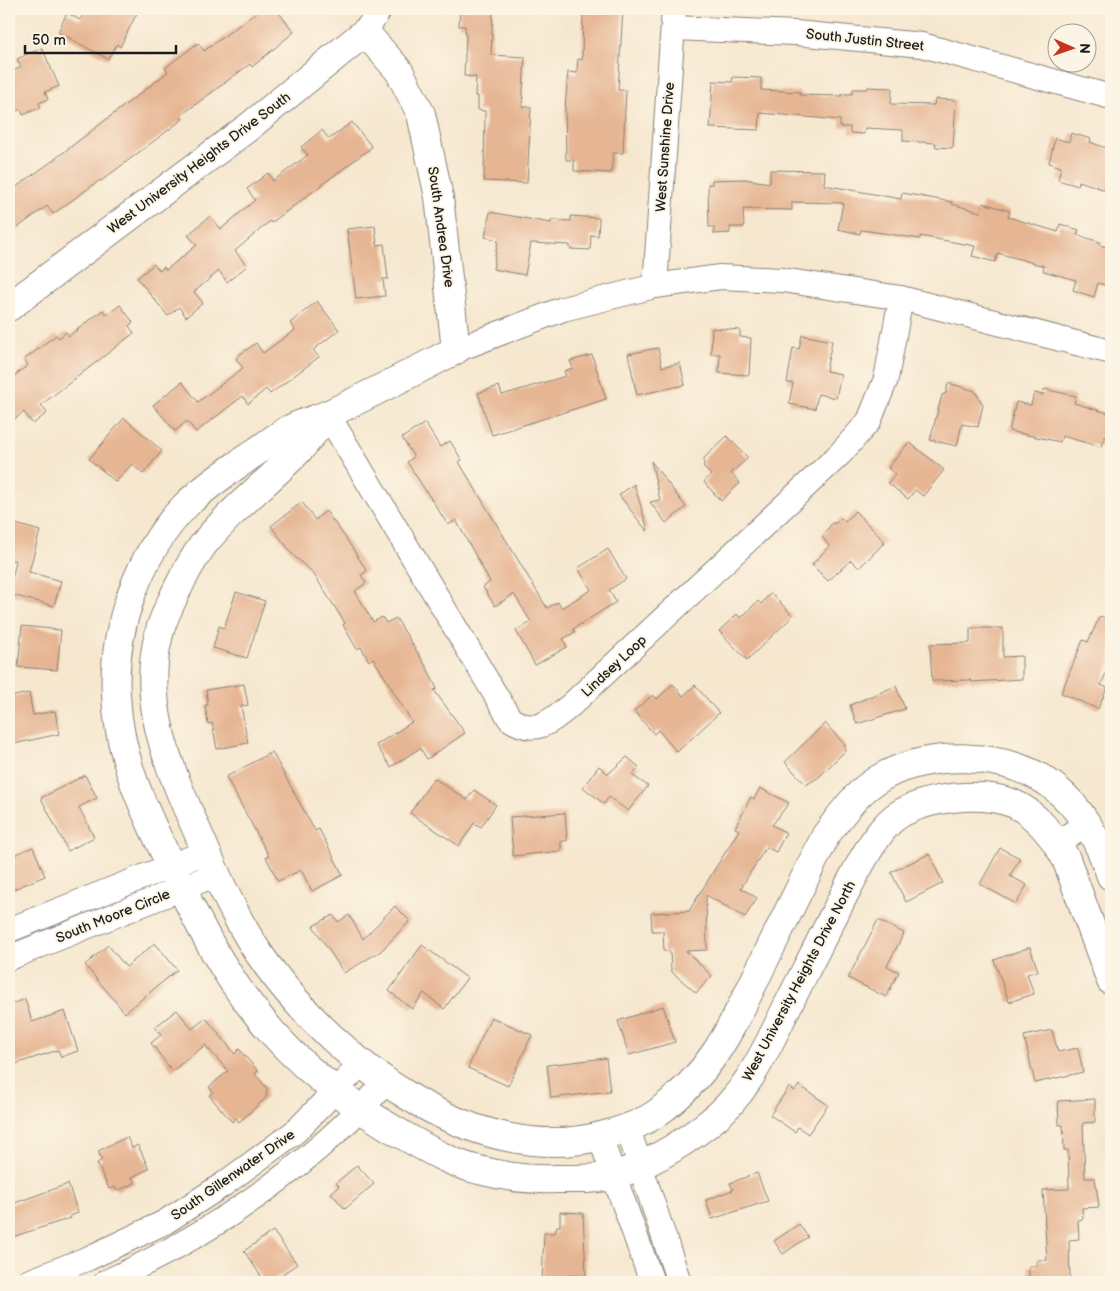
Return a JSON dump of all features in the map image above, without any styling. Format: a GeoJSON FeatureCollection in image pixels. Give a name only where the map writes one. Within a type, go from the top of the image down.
{"type":"FeatureCollection","features":[{"type":"Feature","properties":{"kind":"street","name":"West University Heights Drive South"},"geometry":{"type":"LineString","coordinates":[[9,307],[250,126],[365,32],[380,9]]}},
{"type":"Feature","properties":{"kind":"street","name":"South Justin Street"},"geometry":{"type":"LineString","coordinates":[[673,19],[922,45],[1111,97]]}},
{"type":"Feature","properties":{"kind":"street","name":"West Sunshine Drive"},"geometry":{"type":"LineString","coordinates":[[655,286],[673,19]]}},
{"type":"Feature","properties":{"kind":"street","name":"South Andrea Drive"},"geometry":{"type":"LineString","coordinates":[[365,32],[399,71],[421,114],[439,197],[456,350]]}},
{"type":"Feature","properties":{"kind":"street","name":"West University Heights Drive North"},"geometry":{"type":"LineString","coordinates":[[1111,352],[902,298],[764,279],[720,278],[655,286],[563,309],[456,350],[328,415],[288,430],[208,485],[169,525],[144,566],[128,604],[117,644],[115,690],[120,741],[131,779],[195,920],[218,960],[256,1014],[283,1045],[360,1111],[443,1158],[476,1170],[521,1180],[571,1179],[614,1175],[662,1154],[712,1121],[738,1096],[762,1055],[860,864],[892,818],[914,807],[944,799],[975,797],[1012,804],[1031,816],[1058,843],[1074,878],[1111,981]]}},
{"type":"Feature","properties":{"kind":"street","name":"Lindsey Loop"},"geometry":{"type":"LineString","coordinates":[[328,415],[510,719],[521,726],[535,728],[553,719],[572,705],[840,454],[869,421],[886,379],[902,298]]}},
{"type":"Feature","properties":{"kind":"street","name":"West University Heights Drive North"},"geometry":{"type":"LineString","coordinates":[[328,415],[300,449],[203,545],[188,568],[159,632],[154,658],[158,731],[174,778],[232,908],[266,964],[300,1006],[334,1040],[397,1091],[470,1127],[511,1139],[550,1143],[600,1137],[628,1129],[655,1115],[694,1083],[722,1045],[826,835],[848,805],[877,780],[896,771],[939,760],[960,757],[988,759],[1022,769],[1054,787],[1085,824],[1101,848],[1111,876]]}},
{"type":"Feature","properties":{"kind":"street"},"geometry":{"type":"LineString","coordinates":[[1058,843],[1085,824]]}},
{"type":"Feature","properties":{"kind":"street","name":"South Moore Circle"},"geometry":{"type":"LineString","coordinates":[[9,930],[176,877],[212,863]]}},
{"type":"Feature","properties":{"kind":"street","name":"South Moore Circle"},"geometry":{"type":"LineString","coordinates":[[9,958],[176,877]]}},
{"type":"Feature","properties":{"kind":"street","name":"South Gillenwater Drive"},"geometry":{"type":"LineString","coordinates":[[28,1282],[89,1258],[166,1222],[224,1184],[296,1131],[362,1062]]}},
{"type":"Feature","properties":{"kind":"street","name":"South Gillenwater Drive"},"geometry":{"type":"LineString","coordinates":[[106,1282],[148,1263],[209,1229],[284,1177],[360,1111],[386,1082]]}},
{"type":"Feature","properties":{"kind":"street"},"geometry":{"type":"LineString","coordinates":[[628,1129],[678,1282]]}},
{"type":"Feature","properties":{"kind":"street"},"geometry":{"type":"LineString","coordinates":[[600,1137],[652,1282]]}},
{"type":"Feature","properties":{"kind":"building"},"geometry":{"type":"Polygon","coordinates":[[[87,9],[139,9],[120,47],[117,44],[108,59],[58,32],[67,13],[80,20],[87,9]]]}},
{"type":"Feature","properties":{"kind":"building"},"geometry":{"type":"Polygon","coordinates":[[[261,9],[276,9],[294,32],[252,67],[250,64],[180,116],[183,119],[101,181],[53,214],[47,206],[9,234],[9,192],[168,72],[165,68],[198,43],[204,51],[261,9]]]}},
{"type":"Feature","properties":{"kind":"building"},"geometry":{"type":"Polygon","coordinates":[[[460,9],[493,9],[491,55],[525,57],[522,107],[531,107],[527,183],[484,181],[485,111],[478,110],[478,96],[475,96],[476,77],[464,76],[466,37],[465,26],[459,26],[460,9]]]}},
{"type":"Feature","properties":{"kind":"building"},"geometry":{"type":"Polygon","coordinates":[[[583,9],[623,9],[618,90],[626,90],[623,153],[613,153],[611,173],[574,171],[574,160],[566,160],[565,108],[568,72],[577,73],[578,59],[582,60],[583,9]]]}},
{"type":"Feature","properties":{"kind":"building"},"geometry":{"type":"Polygon","coordinates":[[[42,48],[59,86],[45,92],[48,99],[39,103],[41,107],[23,115],[21,109],[9,115],[9,73],[21,67],[17,59],[42,48]]]}},
{"type":"Feature","properties":{"kind":"building"},"geometry":{"type":"Polygon","coordinates":[[[733,77],[761,78],[761,90],[800,92],[800,95],[842,96],[842,94],[852,94],[853,89],[867,89],[868,87],[892,88],[891,104],[934,105],[935,99],[956,100],[953,148],[935,147],[936,143],[903,141],[903,130],[865,128],[864,134],[850,133],[850,127],[840,127],[840,120],[760,113],[759,130],[710,128],[713,81],[732,82],[733,77]]]}},
{"type":"Feature","properties":{"kind":"building"},"geometry":{"type":"Polygon","coordinates":[[[352,122],[372,147],[271,223],[270,221],[235,251],[247,266],[227,282],[219,271],[194,292],[203,303],[186,317],[179,307],[168,316],[137,278],[154,264],[160,271],[164,267],[166,270],[197,245],[188,235],[210,216],[221,229],[255,200],[247,189],[268,173],[273,181],[308,155],[301,147],[322,130],[329,139],[352,122]]]}},
{"type":"Feature","properties":{"kind":"building"},"geometry":{"type":"Polygon","coordinates":[[[1071,133],[1091,139],[1090,142],[1111,150],[1111,192],[1079,181],[1078,186],[1058,180],[1061,167],[1049,163],[1055,138],[1069,142],[1071,133]]]}},
{"type":"Feature","properties":{"kind":"building"},"geometry":{"type":"Polygon","coordinates":[[[770,170],[825,171],[824,185],[901,199],[902,193],[952,202],[952,204],[980,212],[983,203],[1010,211],[1008,217],[1058,232],[1060,224],[1079,230],[1077,235],[1100,242],[1099,245],[1111,248],[1111,287],[1098,283],[1094,297],[1073,290],[1076,280],[1043,271],[1044,266],[998,253],[995,262],[972,256],[975,246],[920,236],[920,239],[861,230],[860,234],[838,229],[843,203],[792,202],[792,210],[743,209],[744,227],[730,227],[730,233],[714,234],[714,227],[709,227],[708,184],[712,184],[712,180],[744,179],[770,183],[770,170]]]}},
{"type":"Feature","properties":{"kind":"building"},"geometry":{"type":"Polygon","coordinates":[[[490,212],[551,223],[551,220],[571,221],[571,216],[599,218],[598,236],[591,235],[590,250],[570,249],[570,245],[531,243],[525,275],[493,269],[498,240],[485,237],[490,212]]]}},
{"type":"Feature","properties":{"kind":"building"},"geometry":{"type":"Polygon","coordinates":[[[375,226],[377,245],[384,244],[388,279],[383,279],[385,296],[356,299],[347,229],[375,226]]]}},
{"type":"Feature","properties":{"kind":"building"},"geometry":{"type":"Polygon","coordinates":[[[317,301],[339,330],[313,350],[319,357],[270,394],[266,389],[248,404],[243,396],[196,432],[187,421],[175,431],[153,405],[182,382],[198,402],[243,368],[236,359],[239,355],[256,343],[263,353],[295,330],[290,323],[317,301]]]}},
{"type":"Feature","properties":{"kind":"building"},"geometry":{"type":"Polygon","coordinates":[[[120,305],[133,322],[129,326],[134,333],[41,405],[47,413],[33,424],[24,412],[9,423],[9,380],[28,365],[24,360],[56,335],[59,338],[66,332],[69,336],[103,310],[107,315],[120,305]]]}},
{"type":"Feature","properties":{"kind":"building"},"geometry":{"type":"Polygon","coordinates":[[[712,328],[740,330],[740,337],[751,338],[749,375],[719,373],[720,354],[711,354],[712,328]]]}},
{"type":"Feature","properties":{"kind":"building"},"geometry":{"type":"Polygon","coordinates":[[[802,335],[832,341],[826,371],[841,374],[836,398],[818,394],[815,409],[789,404],[793,383],[787,383],[793,348],[799,349],[802,335]]]}},
{"type":"Feature","properties":{"kind":"building"},"geometry":{"type":"Polygon","coordinates":[[[658,348],[662,367],[680,363],[685,385],[637,395],[628,354],[658,348]]]}},
{"type":"Feature","properties":{"kind":"building"},"geometry":{"type":"Polygon","coordinates":[[[592,355],[606,399],[492,435],[478,393],[499,386],[502,395],[566,376],[564,371],[573,368],[570,361],[592,355]]]}},
{"type":"Feature","properties":{"kind":"building"},"geometry":{"type":"Polygon","coordinates":[[[948,383],[975,391],[983,405],[978,427],[962,424],[957,446],[930,440],[942,395],[946,393],[948,383]]]}},
{"type":"Feature","properties":{"kind":"building"},"geometry":{"type":"Polygon","coordinates":[[[1044,389],[1076,396],[1074,403],[1111,414],[1111,439],[1104,437],[1101,447],[1062,436],[1060,442],[1009,431],[1016,402],[1031,405],[1034,393],[1043,395],[1044,389]]]}},
{"type":"Feature","properties":{"kind":"building"},"geometry":{"type":"Polygon","coordinates":[[[124,418],[162,451],[143,474],[132,464],[116,482],[89,459],[124,418]]]}},
{"type":"Feature","properties":{"kind":"building"},"geometry":{"type":"Polygon","coordinates":[[[425,423],[440,447],[450,441],[462,460],[459,462],[547,608],[558,602],[561,608],[591,590],[578,568],[608,549],[626,579],[609,590],[616,602],[573,629],[575,632],[563,639],[567,647],[535,665],[516,631],[531,622],[514,594],[495,606],[483,587],[490,582],[456,520],[448,525],[407,462],[414,457],[402,438],[425,423]]]}},
{"type":"Feature","properties":{"kind":"building"},"geometry":{"type":"Polygon","coordinates":[[[727,436],[748,458],[731,473],[740,483],[721,501],[704,482],[711,475],[704,468],[704,458],[727,436]]]}},
{"type":"Feature","properties":{"kind":"building"},"geometry":{"type":"Polygon","coordinates":[[[909,442],[944,470],[923,496],[915,490],[908,499],[888,483],[895,474],[888,468],[909,442]]]}},
{"type":"Feature","properties":{"kind":"building"},"geometry":{"type":"Polygon","coordinates":[[[651,461],[686,507],[666,523],[650,502],[660,500],[651,461]]]}},
{"type":"Feature","properties":{"kind":"building"},"geometry":{"type":"Polygon","coordinates":[[[634,484],[648,530],[647,531],[619,495],[634,484]]]}},
{"type":"Feature","properties":{"kind":"building"},"geometry":{"type":"Polygon","coordinates":[[[302,502],[315,520],[326,511],[347,540],[367,571],[361,575],[366,583],[355,591],[373,622],[382,617],[386,623],[396,618],[427,668],[437,689],[434,690],[465,733],[427,759],[420,748],[391,767],[376,745],[412,722],[373,658],[369,661],[361,647],[357,649],[343,625],[345,623],[313,573],[293,555],[271,526],[302,502]]]}},
{"type":"Feature","properties":{"kind":"building"},"geometry":{"type":"Polygon","coordinates":[[[855,511],[885,542],[859,568],[851,560],[828,581],[812,565],[829,546],[822,537],[832,523],[836,523],[841,518],[845,522],[855,511]]]}},
{"type":"Feature","properties":{"kind":"building"},"geometry":{"type":"Polygon","coordinates":[[[9,522],[40,531],[29,572],[61,581],[54,606],[9,594],[16,561],[9,559],[9,522]]]}},
{"type":"Feature","properties":{"kind":"building"},"geometry":{"type":"Polygon","coordinates":[[[236,592],[265,601],[247,658],[213,648],[219,626],[224,628],[236,592]]]}},
{"type":"Feature","properties":{"kind":"building"},"geometry":{"type":"Polygon","coordinates":[[[771,593],[793,616],[747,660],[719,631],[737,614],[741,618],[758,601],[761,604],[771,593]]]}},
{"type":"Feature","properties":{"kind":"building"},"geometry":{"type":"Polygon","coordinates":[[[1100,616],[1111,621],[1111,661],[1101,685],[1107,688],[1098,709],[1061,693],[1083,640],[1088,642],[1100,616]]]}},
{"type":"Feature","properties":{"kind":"building"},"geometry":{"type":"Polygon","coordinates":[[[22,626],[61,630],[57,670],[18,667],[22,626]]]}},
{"type":"Feature","properties":{"kind":"building"},"geometry":{"type":"Polygon","coordinates":[[[970,628],[1003,628],[1003,657],[1022,656],[1022,679],[971,682],[971,680],[932,681],[930,644],[970,643],[970,628]]]}},
{"type":"Feature","properties":{"kind":"building"},"geometry":{"type":"Polygon","coordinates":[[[244,684],[248,705],[241,706],[248,743],[217,749],[212,723],[208,724],[205,705],[208,705],[206,690],[244,684]]]}},
{"type":"Feature","properties":{"kind":"building"},"geometry":{"type":"Polygon","coordinates":[[[673,684],[683,696],[695,685],[719,713],[677,752],[658,730],[654,734],[634,711],[653,695],[657,699],[673,684]]]}},
{"type":"Feature","properties":{"kind":"building"},"geometry":{"type":"Polygon","coordinates":[[[896,686],[905,709],[857,724],[850,705],[896,686]]]}},
{"type":"Feature","properties":{"kind":"building"},"geometry":{"type":"Polygon","coordinates":[[[29,693],[33,715],[55,711],[59,734],[9,745],[9,697],[29,693]]]}},
{"type":"Feature","properties":{"kind":"building"},"geometry":{"type":"Polygon","coordinates":[[[825,723],[845,745],[845,751],[819,777],[806,785],[785,762],[825,723]]]}},
{"type":"Feature","properties":{"kind":"building"},"geometry":{"type":"Polygon","coordinates":[[[272,752],[315,831],[319,829],[343,875],[312,891],[301,870],[278,881],[266,857],[269,856],[226,777],[272,752]]]}},
{"type":"Feature","properties":{"kind":"building"},"geometry":{"type":"Polygon","coordinates":[[[627,757],[639,767],[632,775],[648,786],[628,811],[609,797],[604,804],[583,787],[599,766],[608,774],[627,757]]]}},
{"type":"Feature","properties":{"kind":"building"},"geometry":{"type":"Polygon","coordinates":[[[85,775],[97,798],[79,807],[94,837],[68,851],[41,798],[85,775]]]}},
{"type":"Feature","properties":{"kind":"building"},"geometry":{"type":"Polygon","coordinates":[[[434,778],[467,800],[474,790],[496,805],[481,827],[474,823],[459,846],[410,813],[434,778]]]}},
{"type":"Feature","properties":{"kind":"building"},"geometry":{"type":"Polygon","coordinates":[[[760,788],[789,803],[772,825],[786,833],[776,852],[766,847],[741,888],[757,898],[745,917],[706,895],[707,950],[686,951],[712,976],[696,993],[671,971],[670,951],[664,951],[663,931],[652,931],[651,913],[689,911],[739,830],[735,828],[751,797],[754,799],[760,788]]]}},
{"type":"Feature","properties":{"kind":"building"},"geometry":{"type":"Polygon","coordinates":[[[565,813],[567,841],[561,841],[561,851],[513,856],[510,817],[565,813]]]}},
{"type":"Feature","properties":{"kind":"building"},"geometry":{"type":"Polygon","coordinates":[[[33,847],[45,876],[9,891],[9,857],[33,847]]]}},
{"type":"Feature","properties":{"kind":"building"},"geometry":{"type":"Polygon","coordinates":[[[1000,848],[1020,858],[1010,876],[1027,885],[1016,904],[980,884],[1000,848]]]}},
{"type":"Feature","properties":{"kind":"building"},"geometry":{"type":"Polygon","coordinates":[[[929,854],[943,883],[906,902],[891,872],[929,854]]]}},
{"type":"Feature","properties":{"kind":"building"},"geometry":{"type":"Polygon","coordinates":[[[395,906],[410,921],[381,951],[344,973],[313,926],[333,915],[338,922],[349,915],[363,939],[395,906]]]}},
{"type":"Feature","properties":{"kind":"building"},"geometry":{"type":"Polygon","coordinates":[[[878,920],[904,933],[887,966],[899,972],[886,997],[848,978],[878,920]]]}},
{"type":"Feature","properties":{"kind":"building"},"geometry":{"type":"Polygon","coordinates":[[[155,943],[177,970],[125,1013],[85,965],[108,945],[126,967],[155,943]]]}},
{"type":"Feature","properties":{"kind":"building"},"geometry":{"type":"Polygon","coordinates":[[[422,945],[467,978],[444,1009],[424,993],[412,1009],[389,991],[422,945]]]}},
{"type":"Feature","properties":{"kind":"building"},"geometry":{"type":"Polygon","coordinates":[[[1030,947],[1038,971],[1027,974],[1034,994],[1009,1002],[994,960],[1030,947]]]}},
{"type":"Feature","properties":{"kind":"building"},"geometry":{"type":"Polygon","coordinates":[[[25,999],[32,1022],[65,1011],[78,1051],[61,1057],[58,1050],[9,1066],[9,1005],[25,999]]]}},
{"type":"Feature","properties":{"kind":"building"},"geometry":{"type":"Polygon","coordinates":[[[663,1006],[675,1042],[629,1055],[618,1021],[663,1006]]]}},
{"type":"Feature","properties":{"kind":"building"},"geometry":{"type":"Polygon","coordinates":[[[177,1010],[192,1029],[206,1018],[235,1054],[239,1049],[258,1071],[255,1074],[267,1088],[266,1098],[239,1122],[236,1118],[232,1122],[209,1095],[213,1092],[209,1087],[228,1071],[205,1045],[172,1071],[151,1043],[161,1035],[155,1027],[177,1010]]]}},
{"type":"Feature","properties":{"kind":"building"},"geometry":{"type":"Polygon","coordinates":[[[491,1017],[532,1035],[508,1086],[468,1068],[491,1017]]]}},
{"type":"Feature","properties":{"kind":"building"},"geometry":{"type":"Polygon","coordinates":[[[1052,1030],[1058,1052],[1078,1048],[1083,1072],[1035,1083],[1024,1036],[1052,1030]]]}},
{"type":"Feature","properties":{"kind":"building"},"geometry":{"type":"Polygon","coordinates":[[[606,1058],[610,1091],[551,1098],[547,1065],[606,1058]]]}},
{"type":"Feature","properties":{"kind":"building"},"geometry":{"type":"Polygon","coordinates":[[[799,1085],[828,1105],[808,1134],[798,1127],[795,1132],[770,1115],[789,1087],[795,1091],[799,1085]]]}},
{"type":"Feature","properties":{"kind":"building"},"geometry":{"type":"Polygon","coordinates":[[[1095,1099],[1095,1122],[1083,1123],[1085,1178],[1095,1178],[1099,1207],[1082,1208],[1083,1219],[1078,1220],[1079,1239],[1069,1240],[1070,1282],[1029,1282],[1029,1266],[1037,1266],[1037,1260],[1047,1260],[1043,1190],[1069,1189],[1068,1150],[1064,1150],[1063,1125],[1059,1125],[1058,1101],[1095,1099]]]}},
{"type":"Feature","properties":{"kind":"building"},"geometry":{"type":"Polygon","coordinates":[[[127,1137],[132,1148],[138,1145],[149,1169],[132,1177],[135,1183],[117,1191],[115,1187],[109,1189],[97,1163],[102,1160],[98,1151],[127,1137]]]}},
{"type":"Feature","properties":{"kind":"building"},"geometry":{"type":"Polygon","coordinates":[[[357,1165],[374,1184],[345,1209],[331,1193],[339,1186],[336,1183],[357,1165]]]}},
{"type":"Feature","properties":{"kind":"building"},"geometry":{"type":"Polygon","coordinates":[[[757,1173],[768,1201],[712,1219],[706,1200],[733,1190],[730,1183],[757,1173]]]}},
{"type":"Feature","properties":{"kind":"building"},"geometry":{"type":"Polygon","coordinates":[[[68,1184],[78,1213],[70,1216],[71,1218],[9,1238],[9,1205],[68,1184]]]}},
{"type":"Feature","properties":{"kind":"building"},"geometry":{"type":"Polygon","coordinates":[[[560,1212],[583,1213],[586,1276],[571,1275],[571,1282],[542,1282],[544,1233],[555,1233],[557,1226],[560,1226],[560,1212]]]}},
{"type":"Feature","properties":{"kind":"building"},"geometry":{"type":"Polygon","coordinates":[[[799,1224],[808,1237],[783,1254],[774,1241],[799,1224]]]}},
{"type":"Feature","properties":{"kind":"building"},"geometry":{"type":"Polygon","coordinates":[[[273,1231],[297,1264],[271,1282],[265,1282],[244,1251],[273,1231]]]}}]}
